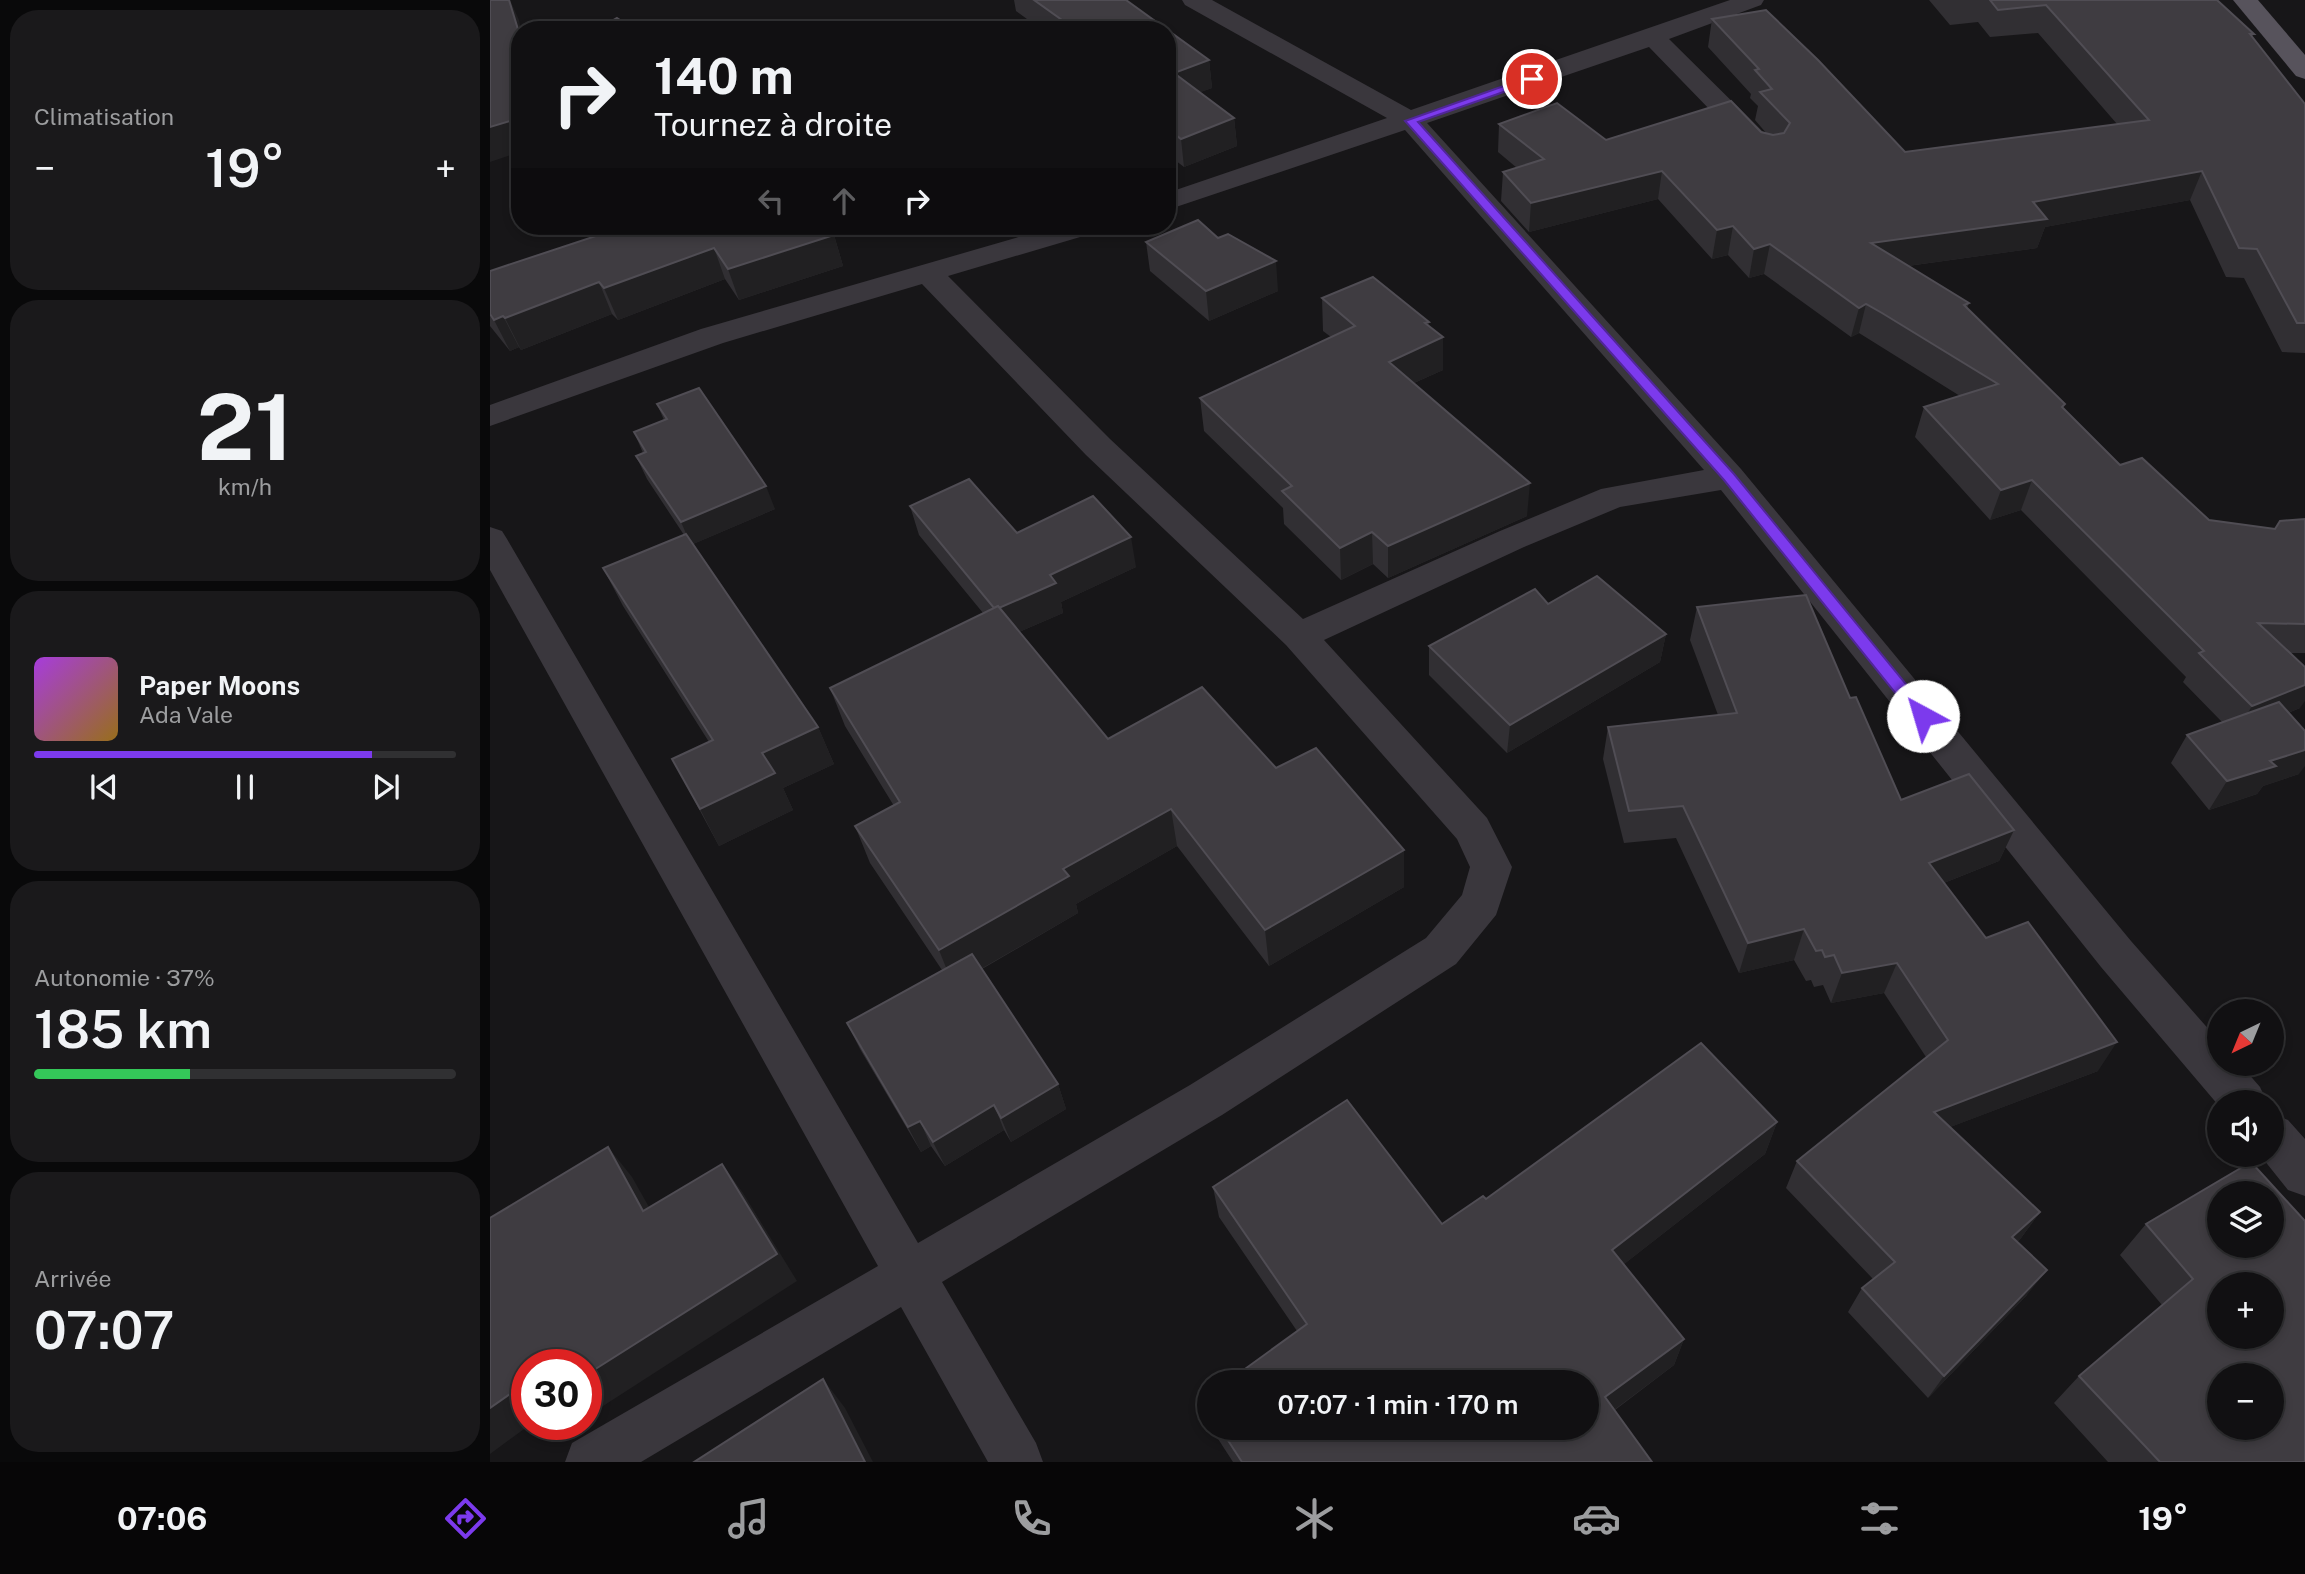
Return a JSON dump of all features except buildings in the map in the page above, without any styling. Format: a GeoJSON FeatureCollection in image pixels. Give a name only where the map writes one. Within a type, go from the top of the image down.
{"type":"FeatureCollection","features":[{"type":"Feature","properties":{"kind":"main road"},"geometry":{"type":"LineString","coordinates":[[2245,0],[2305,71]]}},
{"type":"Feature","properties":{"kind":"street"},"geometry":{"type":"LineString","coordinates":[[1194,0],[1410,121],[1729,477],[2116,954],[2234,1090]]}},
{"type":"Feature","properties":{"kind":"street"},"geometry":{"type":"LineString","coordinates":[[1176,199],[1410,121],[1752,0]]}},
{"type":"Feature","properties":{"kind":"street"},"geometry":{"type":"LineString","coordinates":[[1653,37],[1768,153]]}},
{"type":"Feature","properties":{"kind":"street"},"geometry":{"type":"LineString","coordinates":[[490,416],[712,336],[1057,235]]}},
{"type":"Feature","properties":{"kind":"street"},"geometry":{"type":"LineString","coordinates":[[591,1462],[912,1276],[1206,1100],[1441,951],[1481,903],[1491,867],[1473,828],[1299,636],[1098,447],[928,273]]}},
{"type":"Feature","properties":{"kind":"street"},"geometry":{"type":"LineString","coordinates":[[1299,636],[1511,539],[1613,497],[1729,477]]}},
{"type":"Feature","properties":{"kind":"street"},"geometry":{"type":"LineString","coordinates":[[490,539],[1017,1462]]}},
{"type":"Feature","properties":{"kind":"street"},"geometry":{"type":"LineString","coordinates":[[2284,1149],[2305,1174]]}},
{"type":"Feature","properties":{"kind":"route"},"geometry":{"type":"LineString","coordinates":[[1532,79],[1410,121],[1729,477],[1923,716]]}}]}
